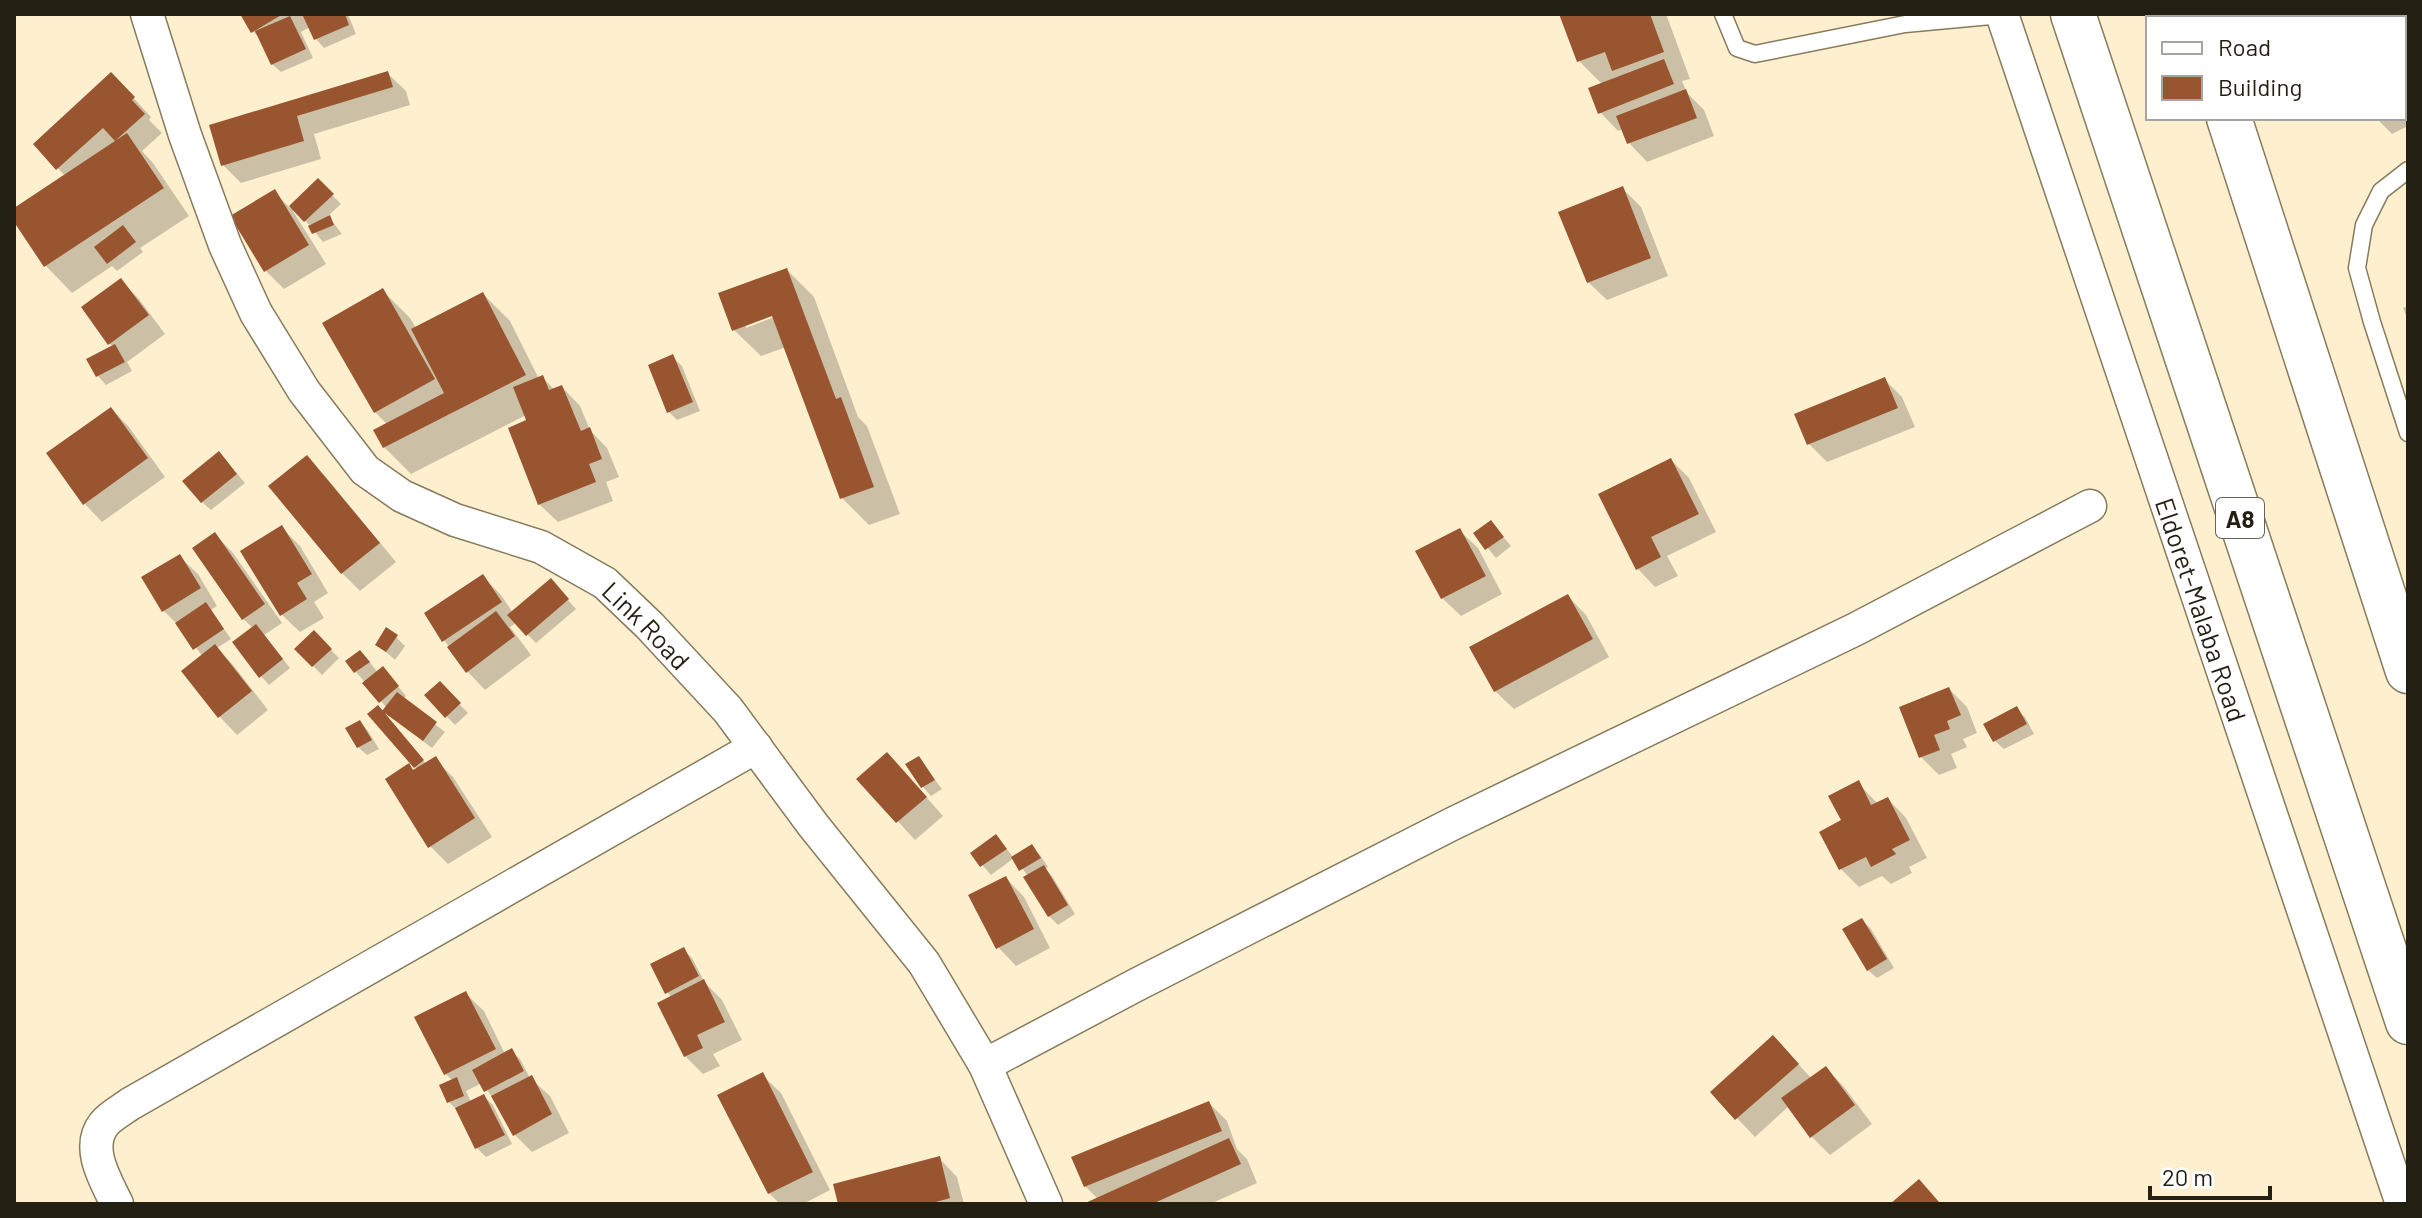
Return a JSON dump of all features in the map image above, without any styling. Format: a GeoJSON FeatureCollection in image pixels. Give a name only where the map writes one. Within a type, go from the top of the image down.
{"type":"FeatureCollection","features":[{"type":"Feature","properties":{"kind":"highway","name":"A8"},"geometry":{"type":"LineString","coordinates":[[2073,14],[2408,1022]]}},
{"type":"Feature","properties":{"kind":"highway"},"geometry":{"type":"LineString","coordinates":[[2230,120],[2408,671]]}},
{"type":"Feature","properties":{"kind":"street","name":"Link Road"},"geometry":{"type":"LineString","coordinates":[[147,14],[185,135],[225,245],[256,313],[304,391],[365,470],[402,496],[455,520],[541,547],[605,583],[650,626],[728,710],[813,825],[924,963],[985,1065],[1046,1204]]}},
{"type":"Feature","properties":{"kind":"street","name":"Eldoret-Malaba Road"},"geometry":{"type":"LineString","coordinates":[[2002,14],[2402,1204]]}},
{"type":"Feature","properties":{"kind":"street"},"geometry":{"type":"LineString","coordinates":[[985,1065],[1452,824],[1842,636],[2090,506]]}},
{"type":"Feature","properties":{"kind":"street"},"geometry":{"type":"LineString","coordinates":[[117,1204],[101,1170],[95,1147],[103,1125],[130,1104],[756,747]]}},
{"type":"Feature","properties":{"kind":"lane"},"geometry":{"type":"LineString","coordinates":[[1723,14],[1737,48],[1755,54],[1904,19],[2002,14]]}},
{"type":"Feature","properties":{"kind":"lane"},"geometry":{"type":"LineString","coordinates":[[2408,170],[2381,191],[2364,225],[2357,268],[2408,433]]}},
{"type":"Feature","properties":{"kind":"building"},"geometry":{"type":"Polygon","coordinates":[[[240,14],[283,14],[251,33],[240,14]]]}},
{"type":"Feature","properties":{"kind":"building"},"geometry":{"type":"Polygon","coordinates":[[[302,14],[345,14],[349,25],[314,40],[302,14]]]}},
{"type":"Feature","properties":{"kind":"building"},"geometry":{"type":"Polygon","coordinates":[[[1559,14],[1650,14],[1664,52],[1612,71],[1605,52],[1577,62],[1559,14]]]}},
{"type":"Feature","properties":{"kind":"building"},"geometry":{"type":"Polygon","coordinates":[[[290,16],[306,49],[271,65],[255,31],[290,16]]]}},
{"type":"Feature","properties":{"kind":"building"},"geometry":{"type":"Polygon","coordinates":[[[2408,21],[2406,87],[2406,22],[2408,21]]]}},
{"type":"Feature","properties":{"kind":"building"},"geometry":{"type":"Polygon","coordinates":[[[1664,59],[1674,84],[1598,114],[1588,88],[1664,59]]]}},
{"type":"Feature","properties":{"kind":"building"},"geometry":{"type":"Polygon","coordinates":[[[388,71],[393,87],[297,116],[304,141],[221,166],[209,125],[388,71]]]}},
{"type":"Feature","properties":{"kind":"building"},"geometry":{"type":"Polygon","coordinates":[[[111,72],[135,97],[132,100],[145,114],[115,141],[103,128],[56,170],[33,144],[111,72]]]}},
{"type":"Feature","properties":{"kind":"building"},"geometry":{"type":"Polygon","coordinates":[[[1686,89],[1697,118],[1627,144],[1616,116],[1686,89]]]}},
{"type":"Feature","properties":{"kind":"building"},"geometry":{"type":"Polygon","coordinates":[[[127,133],[164,188],[44,267],[14,222],[14,208],[127,133]]]}},
{"type":"Feature","properties":{"kind":"building"},"geometry":{"type":"Polygon","coordinates":[[[318,178],[334,194],[304,222],[289,206],[318,178]]]}},
{"type":"Feature","properties":{"kind":"building"},"geometry":{"type":"Polygon","coordinates":[[[1623,186],[1651,258],[1587,283],[1558,212],[1623,186]]]}},
{"type":"Feature","properties":{"kind":"building"},"geometry":{"type":"Polygon","coordinates":[[[275,189],[309,245],[264,272],[230,216],[275,189]]]}},
{"type":"Feature","properties":{"kind":"building"},"geometry":{"type":"Polygon","coordinates":[[[330,215],[334,225],[312,234],[308,226],[330,215]]]}},
{"type":"Feature","properties":{"kind":"building"},"geometry":{"type":"Polygon","coordinates":[[[123,225],[136,242],[107,264],[94,247],[123,225]]]}},
{"type":"Feature","properties":{"kind":"building"},"geometry":{"type":"Polygon","coordinates":[[[787,268],[836,399],[841,397],[874,487],[840,499],[772,316],[732,331],[718,293],[787,268]]]}},
{"type":"Feature","properties":{"kind":"building"},"geometry":{"type":"Polygon","coordinates":[[[121,278],[149,315],[108,345],[81,307],[121,278]]]}},
{"type":"Feature","properties":{"kind":"building"},"geometry":{"type":"Polygon","coordinates":[[[383,288],[435,379],[374,413],[322,323],[383,288]]]}},
{"type":"Feature","properties":{"kind":"building"},"geometry":{"type":"Polygon","coordinates":[[[483,292],[526,375],[383,448],[373,430],[444,393],[411,329],[483,292]]]}},
{"type":"Feature","properties":{"kind":"building"},"geometry":{"type":"Polygon","coordinates":[[[115,344],[125,362],[96,377],[86,359],[115,344]]]}},
{"type":"Feature","properties":{"kind":"building"},"geometry":{"type":"Polygon","coordinates":[[[673,354],[693,402],[667,413],[648,365],[673,354]]]}},
{"type":"Feature","properties":{"kind":"building"},"geometry":{"type":"Polygon","coordinates":[[[543,375],[549,390],[562,385],[581,431],[590,427],[602,459],[589,464],[596,482],[538,505],[508,428],[526,420],[513,387],[543,375]]]}},
{"type":"Feature","properties":{"kind":"building"},"geometry":{"type":"Polygon","coordinates":[[[1885,377],[1898,408],[1807,445],[1794,414],[1885,377]]]}},
{"type":"Feature","properties":{"kind":"building"},"geometry":{"type":"Polygon","coordinates":[[[111,407],[148,458],[83,505],[46,453],[111,407]]]}},
{"type":"Feature","properties":{"kind":"building"},"geometry":{"type":"Polygon","coordinates":[[[219,451],[237,474],[201,503],[182,481],[219,451]]]}},
{"type":"Feature","properties":{"kind":"building"},"geometry":{"type":"Polygon","coordinates":[[[307,455],[380,543],[341,574],[268,486],[307,455]]]}},
{"type":"Feature","properties":{"kind":"building"},"geometry":{"type":"Polygon","coordinates":[[[1671,458],[1699,514],[1651,537],[1661,557],[1636,570],[1598,494],[1671,458]]]}},
{"type":"Feature","properties":{"kind":"building"},"geometry":{"type":"Polygon","coordinates":[[[1491,520],[1504,537],[1485,550],[1473,533],[1491,520]]]}},
{"type":"Feature","properties":{"kind":"building"},"geometry":{"type":"Polygon","coordinates":[[[282,525],[312,574],[297,583],[307,599],[280,616],[240,551],[282,525]]]}},
{"type":"Feature","properties":{"kind":"building"},"geometry":{"type":"Polygon","coordinates":[[[1460,528],[1486,576],[1441,599],[1415,551],[1460,528]]]}},
{"type":"Feature","properties":{"kind":"building"},"geometry":{"type":"Polygon","coordinates":[[[215,532],[265,604],[242,620],[192,548],[215,532]]]}},
{"type":"Feature","properties":{"kind":"building"},"geometry":{"type":"Polygon","coordinates":[[[180,554],[201,588],[162,612],[141,577],[180,554]]]}},
{"type":"Feature","properties":{"kind":"building"},"geometry":{"type":"Polygon","coordinates":[[[483,574],[502,602],[442,642],[424,613],[483,574]]]}},
{"type":"Feature","properties":{"kind":"building"},"geometry":{"type":"Polygon","coordinates":[[[551,578],[569,599],[526,636],[507,615],[551,578]]]}},
{"type":"Feature","properties":{"kind":"building"},"geometry":{"type":"Polygon","coordinates":[[[1568,594],[1593,639],[1494,692],[1469,647],[1568,594]]]}},
{"type":"Feature","properties":{"kind":"building"},"geometry":{"type":"Polygon","coordinates":[[[206,602],[224,629],[193,650],[175,623],[206,602]]]}},
{"type":"Feature","properties":{"kind":"building"},"geometry":{"type":"Polygon","coordinates":[[[496,611],[515,636],[466,673],[447,647],[496,611]]]}},
{"type":"Feature","properties":{"kind":"building"},"geometry":{"type":"Polygon","coordinates":[[[256,624],[283,659],[259,678],[232,642],[256,624]]]}},
{"type":"Feature","properties":{"kind":"building"},"geometry":{"type":"Polygon","coordinates":[[[386,627],[398,635],[386,652],[375,645],[386,627]]]}},
{"type":"Feature","properties":{"kind":"building"},"geometry":{"type":"Polygon","coordinates":[[[314,630],[332,649],[312,667],[294,649],[314,630]]]}},
{"type":"Feature","properties":{"kind":"building"},"geometry":{"type":"Polygon","coordinates":[[[215,644],[252,691],[218,718],[181,671],[215,644]]]}},
{"type":"Feature","properties":{"kind":"building"},"geometry":{"type":"Polygon","coordinates":[[[360,650],[370,662],[354,673],[345,661],[360,650]]]}},
{"type":"Feature","properties":{"kind":"building"},"geometry":{"type":"Polygon","coordinates":[[[383,666],[399,686],[379,703],[362,683],[383,666]]]}},
{"type":"Feature","properties":{"kind":"building"},"geometry":{"type":"Polygon","coordinates":[[[440,681],[461,703],[445,718],[424,695],[440,681]]]}},
{"type":"Feature","properties":{"kind":"building"},"geometry":{"type":"Polygon","coordinates":[[[1949,687],[1961,715],[1947,721],[1950,729],[1934,735],[1940,750],[1919,758],[1899,707],[1949,687]]]}},
{"type":"Feature","properties":{"kind":"building"},"geometry":{"type":"Polygon","coordinates":[[[397,692],[437,722],[423,741],[382,711],[397,692]]]}},
{"type":"Feature","properties":{"kind":"building"},"geometry":{"type":"Polygon","coordinates":[[[378,705],[424,760],[414,768],[367,714],[378,705]]]}},
{"type":"Feature","properties":{"kind":"building"},"geometry":{"type":"Polygon","coordinates":[[[2017,706],[2027,724],[1993,742],[1983,724],[2017,706]]]}},
{"type":"Feature","properties":{"kind":"building"},"geometry":{"type":"Polygon","coordinates":[[[360,720],[372,740],[357,748],[345,728],[360,720]]]}},
{"type":"Feature","properties":{"kind":"building"},"geometry":{"type":"Polygon","coordinates":[[[887,752],[927,797],[896,823],[856,779],[887,752]]]}},
{"type":"Feature","properties":{"kind":"building"},"geometry":{"type":"Polygon","coordinates":[[[436,756],[475,818],[428,848],[385,779],[409,763],[413,770],[436,756]]]}},
{"type":"Feature","properties":{"kind":"building"},"geometry":{"type":"Polygon","coordinates":[[[919,756],[935,780],[921,788],[905,764],[919,756]]]}},
{"type":"Feature","properties":{"kind":"building"},"geometry":{"type":"Polygon","coordinates":[[[1859,780],[1871,805],[1888,797],[1910,840],[1892,849],[1896,854],[1871,867],[1866,857],[1839,870],[1819,832],[1841,820],[1828,796],[1859,780]]]}},
{"type":"Feature","properties":{"kind":"building"},"geometry":{"type":"Polygon","coordinates":[[[996,834],[1007,849],[980,867],[970,853],[996,834]]]}},
{"type":"Feature","properties":{"kind":"building"},"geometry":{"type":"Polygon","coordinates":[[[1032,844],[1041,858],[1019,871],[1011,857],[1032,844]]]}},
{"type":"Feature","properties":{"kind":"building"},"geometry":{"type":"Polygon","coordinates":[[[1044,865],[1068,905],[1048,917],[1023,877],[1044,865]]]}},
{"type":"Feature","properties":{"kind":"building"},"geometry":{"type":"Polygon","coordinates":[[[1006,876],[1034,929],[996,949],[968,895],[1006,876]]]}},
{"type":"Feature","properties":{"kind":"building"},"geometry":{"type":"Polygon","coordinates":[[[1862,918],[1887,959],[1867,971],[1842,929],[1862,918]]]}},
{"type":"Feature","properties":{"kind":"building"},"geometry":{"type":"Polygon","coordinates":[[[684,947],[699,976],[665,994],[650,964],[684,947]]]}},
{"type":"Feature","properties":{"kind":"building"},"geometry":{"type":"Polygon","coordinates":[[[704,979],[725,1022],[697,1035],[703,1048],[684,1057],[657,1003],[704,979]]]}},
{"type":"Feature","properties":{"kind":"building"},"geometry":{"type":"Polygon","coordinates":[[[466,991],[496,1049],[444,1075],[414,1017],[466,991]]]}},
{"type":"Feature","properties":{"kind":"building"},"geometry":{"type":"Polygon","coordinates":[[[1773,1035],[1799,1064],[1735,1120],[1710,1092],[1773,1035]]]}},
{"type":"Feature","properties":{"kind":"building"},"geometry":{"type":"Polygon","coordinates":[[[512,1048],[524,1071],[484,1092],[472,1070],[512,1048]]]}},
{"type":"Feature","properties":{"kind":"building"},"geometry":{"type":"Polygon","coordinates":[[[1826,1066],[1855,1105],[1810,1138],[1781,1098],[1826,1066]]]}},
{"type":"Feature","properties":{"kind":"building"},"geometry":{"type":"Polygon","coordinates":[[[763,1072],[813,1172],[768,1194],[717,1095],[763,1072]]]}},
{"type":"Feature","properties":{"kind":"building"},"geometry":{"type":"Polygon","coordinates":[[[532,1075],[552,1114],[513,1136],[491,1096],[532,1075]]]}},
{"type":"Feature","properties":{"kind":"building"},"geometry":{"type":"Polygon","coordinates":[[[457,1077],[464,1096],[447,1103],[439,1085],[457,1077]]]}},
{"type":"Feature","properties":{"kind":"building"},"geometry":{"type":"Polygon","coordinates":[[[484,1094],[505,1135],[475,1149],[455,1108],[484,1094]]]}},
{"type":"Feature","properties":{"kind":"building"},"geometry":{"type":"Polygon","coordinates":[[[1209,1101],[1222,1131],[1084,1187],[1071,1157],[1209,1101]]]}},
{"type":"Feature","properties":{"kind":"building"},"geometry":{"type":"Polygon","coordinates":[[[1229,1138],[1241,1164],[1152,1204],[1083,1204],[1229,1138]]]}},
{"type":"Feature","properties":{"kind":"building"},"geometry":{"type":"Polygon","coordinates":[[[940,1156],[950,1198],[929,1204],[838,1204],[833,1184],[940,1156]]]}},
{"type":"Feature","properties":{"kind":"building"},"geometry":{"type":"Polygon","coordinates":[[[1919,1179],[1939,1202],[1937,1204],[1890,1204],[1919,1179]]]}}]}
